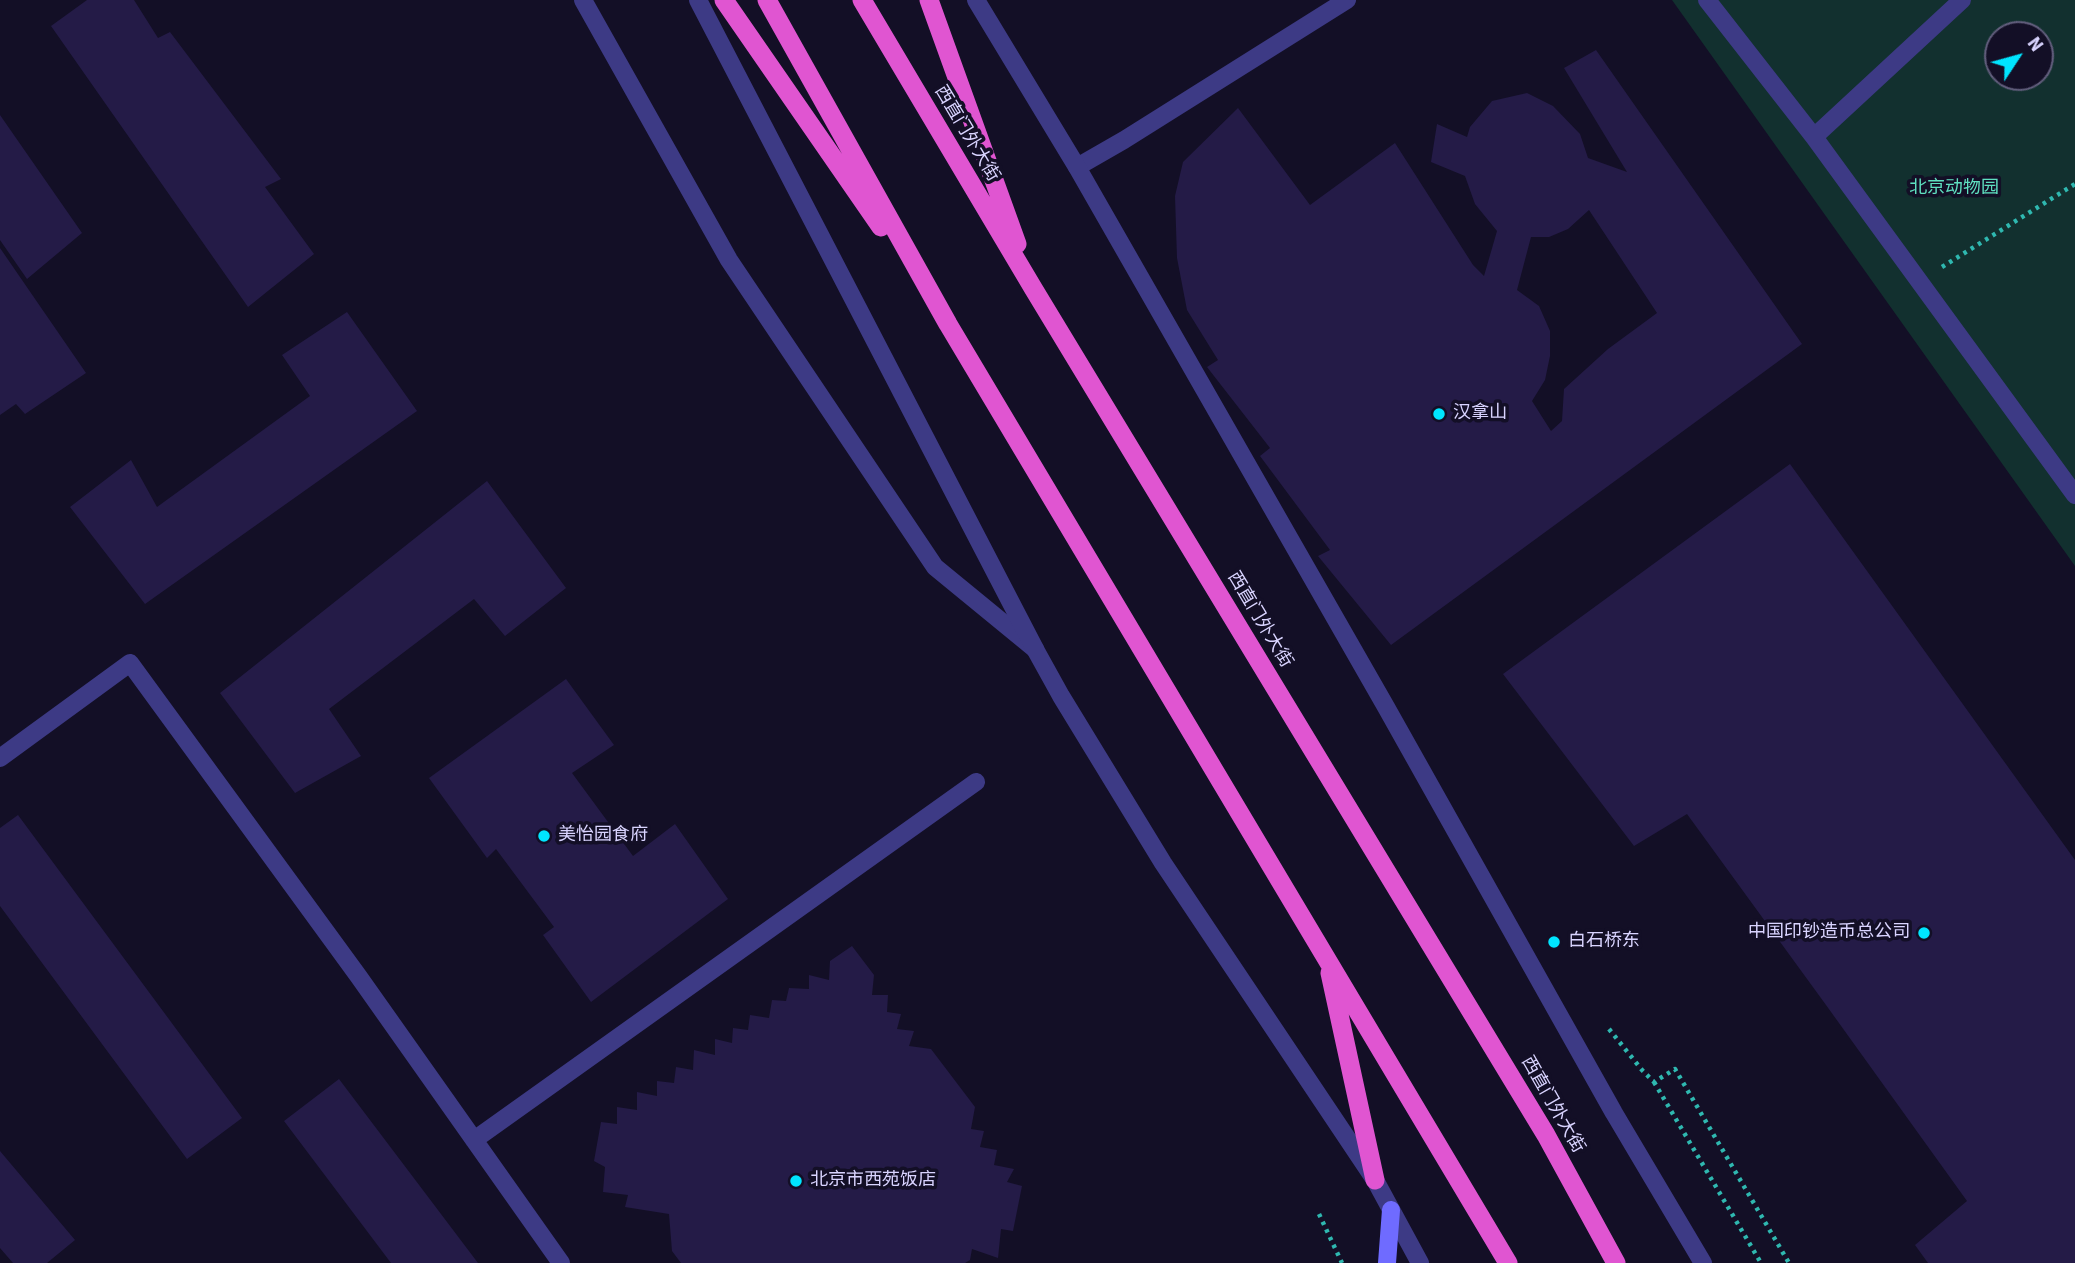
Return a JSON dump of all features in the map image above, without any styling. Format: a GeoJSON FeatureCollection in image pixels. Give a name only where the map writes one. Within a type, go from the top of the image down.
{"type":"FeatureCollection","features":[{"type":"Feature","properties":{"kind":"highway"},"geometry":{"type":"LineString","coordinates":[[724,0],[948,324]]}},
{"type":"Feature","properties":{"kind":"highway"},"geometry":{"type":"LineString","coordinates":[[767,0],[948,324],[1508,1263]]}},
{"type":"Feature","properties":{"kind":"highway","name":"西直门外大街"},"geometry":{"type":"LineString","coordinates":[[862,0],[1033,288],[1546,1135],[1616,1263]]}},
{"type":"Feature","properties":{"kind":"highway"},"geometry":{"type":"LineString","coordinates":[[929,0],[1033,288]]}},
{"type":"Feature","properties":{"kind":"highway"},"geometry":{"type":"LineString","coordinates":[[1326,955],[1375,1180]]}},
{"type":"Feature","properties":{"kind":"main road"},"geometry":{"type":"LineString","coordinates":[[1387,1263],[1391,1210]]}},
{"type":"Feature","properties":{"kind":"street"},"geometry":{"type":"LineString","coordinates":[[583,0],[729,260],[935,567],[1035,649]]}},
{"type":"Feature","properties":{"kind":"street"},"geometry":{"type":"LineString","coordinates":[[698,0],[1061,696],[1163,863],[1375,1180],[1420,1263]]}},
{"type":"Feature","properties":{"kind":"street"},"geometry":{"type":"LineString","coordinates":[[976,0],[1077,167],[1387,707],[1614,1113],[1703,1263]]}},
{"type":"Feature","properties":{"kind":"street"},"geometry":{"type":"LineString","coordinates":[[1077,167],[1347,0]]}},
{"type":"Feature","properties":{"kind":"street"},"geometry":{"type":"LineString","coordinates":[[1707,0],[1814,137],[2075,495]]}},
{"type":"Feature","properties":{"kind":"street"},"geometry":{"type":"LineString","coordinates":[[1814,137],[1962,0]]}},
{"type":"Feature","properties":{"kind":"street"},"geometry":{"type":"LineString","coordinates":[[0,758],[130,663],[359,977],[561,1263]]}},
{"type":"Feature","properties":{"kind":"street"},"geometry":{"type":"LineString","coordinates":[[474,1140],[976,782]]}},
{"type":"Feature","properties":{"kind":"path"},"geometry":{"type":"LineString","coordinates":[[1919,281],[2075,184]]}},
{"type":"Feature","properties":{"kind":"path"},"geometry":{"type":"LineString","coordinates":[[1609,1029],[1654,1082],[1761,1263]]}},
{"type":"Feature","properties":{"kind":"path"},"geometry":{"type":"LineString","coordinates":[[1654,1082],[1675,1069],[1789,1263]]}},
{"type":"Feature","properties":{"kind":"path"},"geometry":{"type":"LineString","coordinates":[[1319,1214],[1342,1263]]}},
{"type":"Feature","properties":{"kind":"green space","name":"北京动物园"},"geometry":{"type":"Polygon","coordinates":[[[1672,0],[2075,0],[2075,566],[1672,0]]]}},
{"type":"Feature","properties":{"kind":"building"},"geometry":{"type":"Polygon","coordinates":[[[87,0],[134,0],[158,38],[170,32],[281,179],[265,187],[314,254],[248,307],[51,26],[87,0]]]}},
{"type":"Feature","properties":{"kind":"building"},"geometry":{"type":"Polygon","coordinates":[[[1596,50],[1802,344],[1391,645],[1318,556],[1330,550],[1260,456],[1270,448],[1207,367],[1218,360],[1187,310],[1177,258],[1175,196],[1183,162],[1238,108],[1310,205],[1395,143],[1473,265],[1484,276],[1497,231],[1475,204],[1465,176],[1431,162],[1437,124],[1467,137],[1470,127],[1492,101],[1527,93],[1553,106],[1580,134],[1588,158],[1627,172],[1564,68],[1596,50]],[[1589,210],[1568,229],[1549,237],[1531,237],[1517,290],[1539,306],[1550,331],[1550,356],[1545,380],[1532,401],[1551,431],[1562,421],[1564,389],[1608,349],[1657,313],[1589,210]]]}},
{"type":"Feature","properties":{"kind":"building"},"geometry":{"type":"Polygon","coordinates":[[[0,115],[82,233],[27,279],[0,240],[0,115]]]}},
{"type":"Feature","properties":{"kind":"building"},"geometry":{"type":"Polygon","coordinates":[[[0,248],[86,373],[25,414],[16,404],[0,415],[0,248]]]}},
{"type":"Feature","properties":{"kind":"building"},"geometry":{"type":"Polygon","coordinates":[[[347,312],[417,411],[145,604],[70,507],[131,460],[157,507],[310,396],[282,355],[347,312]]]}},
{"type":"Feature","properties":{"kind":"building","name":"中国印钞造币总公司"},"geometry":{"type":"Polygon","coordinates":[[[1790,464],[2075,860],[2075,1263],[1928,1263],[1915,1245],[1967,1201],[1826,1005],[1687,814],[1634,846],[1503,674],[1790,464]]]}},
{"type":"Feature","properties":{"kind":"building"},"geometry":{"type":"Polygon","coordinates":[[[487,481],[566,588],[505,636],[474,599],[329,709],[361,756],[295,793],[220,693],[487,481]]]}},
{"type":"Feature","properties":{"kind":"building","name":"美怡园食府"},"geometry":{"type":"Polygon","coordinates":[[[566,679],[614,745],[572,773],[633,856],[675,824],[728,899],[591,1002],[543,935],[554,927],[496,849],[487,858],[429,778],[566,679]]]}},
{"type":"Feature","properties":{"kind":"building"},"geometry":{"type":"Polygon","coordinates":[[[18,815],[242,1118],[187,1159],[0,906],[0,828],[18,815]]]}},
{"type":"Feature","properties":{"kind":"building"},"geometry":{"type":"Polygon","coordinates":[[[852,946],[874,975],[872,995],[888,995],[887,1012],[901,1014],[897,1029],[914,1031],[909,1046],[931,1049],[975,1107],[971,1129],[984,1131],[980,1147],[997,1150],[994,1165],[1014,1169],[1007,1182],[1022,1186],[1013,1231],[1001,1229],[998,1258],[972,1249],[970,1260],[965,1263],[681,1263],[672,1251],[669,1214],[625,1207],[628,1195],[603,1192],[605,1167],[594,1161],[601,1122],[617,1124],[617,1107],[637,1110],[637,1092],[657,1096],[657,1081],[674,1083],[676,1067],[693,1070],[694,1050],[715,1055],[715,1039],[732,1043],[733,1028],[748,1030],[750,1015],[769,1018],[772,1000],[786,1001],[789,988],[809,989],[809,975],[829,980],[830,961],[852,946]]]}},
{"type":"Feature","properties":{"kind":"building"},"geometry":{"type":"Polygon","coordinates":[[[339,1079],[478,1263],[391,1263],[284,1121],[339,1079]]]}},
{"type":"Feature","properties":{"kind":"building"},"geometry":{"type":"Polygon","coordinates":[[[0,1151],[75,1240],[47,1263],[13,1263],[0,1248],[0,1151]]]}},
{"type":"Feature","properties":{"kind":"place","name":"汉拿山"},"geometry":{"type":"Point","coordinates":[1439,414]}},
{"type":"Feature","properties":{"kind":"place","name":"美怡园食府"},"geometry":{"type":"Point","coordinates":[544,836]}},
{"type":"Feature","properties":{"kind":"place","name":"中国印钞造币总公司"},"geometry":{"type":"Point","coordinates":[1924,933]}},
{"type":"Feature","properties":{"kind":"place","name":"白石桥东"},"geometry":{"type":"Point","coordinates":[1554,942]}},
{"type":"Feature","properties":{"kind":"place","name":"北京市西苑饭店"},"geometry":{"type":"Point","coordinates":[796,1181]}}]}
